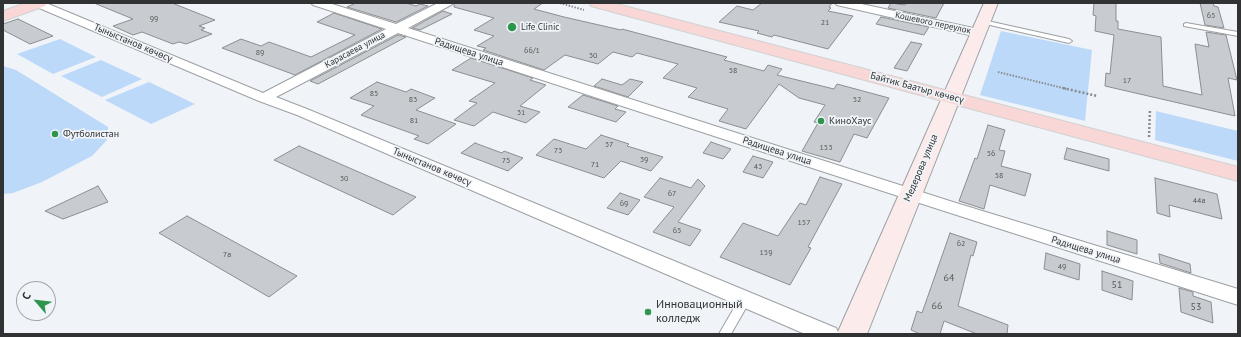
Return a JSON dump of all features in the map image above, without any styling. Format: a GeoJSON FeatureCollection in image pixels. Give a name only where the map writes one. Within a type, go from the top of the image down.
{"type":"FeatureCollection","features":[{"type":"Feature","properties":{"kind":"main road"},"geometry":{"type":"LineString","coordinates":[[3,16],[38,3]]}},
{"type":"Feature","properties":{"kind":"main road","name":"Байтик Баатыр көчөсү"},"geometry":{"type":"LineString","coordinates":[[596,3],[1238,174]]}},
{"type":"Feature","properties":{"kind":"main road","name":"Медерова улица"},"geometry":{"type":"LineString","coordinates":[[852,334],[910,194],[958,85],[991,3]]}},
{"type":"Feature","properties":{"kind":"street","name":"Тыныстанов көчөсү"},"geometry":{"type":"LineString","coordinates":[[38,3],[264,98],[302,112],[828,334]]}},
{"type":"Feature","properties":{"kind":"street","name":"Радищева улица"},"geometry":{"type":"LineString","coordinates":[[317,3],[910,194],[1238,297]]}},
{"type":"Feature","properties":{"kind":"street","name":"Карасаева улица"},"geometry":{"type":"LineString","coordinates":[[264,98],[396,28],[447,3]]}},
{"type":"Feature","properties":{"kind":"street","name":"Кошевого переулок"},"geometry":{"type":"LineString","coordinates":[[841,3],[981,28]]}},
{"type":"Feature","properties":{"kind":"lane"},"geometry":{"type":"LineString","coordinates":[[1186,25],[1238,34]]}},
{"type":"Feature","properties":{"kind":"lane"},"geometry":{"type":"LineString","coordinates":[[981,28],[1069,41]]}},
{"type":"Feature","properties":{"kind":"lane"},"geometry":{"type":"LineString","coordinates":[[725,334],[745,299]]}},
{"type":"Feature","properties":{"kind":"path"},"geometry":{"type":"LineString","coordinates":[[998,72],[1097,96]]}},
{"type":"Feature","properties":{"kind":"path"},"geometry":{"type":"LineString","coordinates":[[1149,139],[1150,108]]}},
{"type":"Feature","properties":{"kind":"shaded area"},"geometry":{"type":"Polygon","coordinates":[[[1001,31],[1092,50],[1085,121],[980,95],[1001,31]]]}},
{"type":"Feature","properties":{"kind":"shaded area"},"geometry":{"type":"Polygon","coordinates":[[[60,39],[96,57],[53,74],[17,54],[60,39]]]}},
{"type":"Feature","properties":{"kind":"shaded area"},"geometry":{"type":"Polygon","coordinates":[[[101,60],[142,79],[102,97],[61,76],[101,60]]]}},
{"type":"Feature","properties":{"kind":"shaded area","name":"Футболистан"},"geometry":{"type":"Polygon","coordinates":[[[3,66],[16,70],[108,127],[107,140],[92,156],[42,182],[13,193],[3,194],[3,66]]]}},
{"type":"Feature","properties":{"kind":"shaded area","name":"Футболистан"},"geometry":{"type":"Polygon","coordinates":[[[149,82],[195,104],[151,124],[105,100],[149,82]]]}},
{"type":"Feature","properties":{"kind":"shaded area"},"geometry":{"type":"Polygon","coordinates":[[[1156,111],[1238,131],[1238,161],[1155,140],[1156,111]]]}},
{"type":"Feature","properties":{"kind":"building"},"geometry":{"type":"Polygon","coordinates":[[[94,3],[172,3],[215,20],[199,26],[205,28],[201,30],[212,34],[186,44],[179,42],[173,44],[142,32],[133,35],[113,26],[133,19],[94,3]]]}},
{"type":"Feature","properties":{"kind":"building"},"geometry":{"type":"Polygon","coordinates":[[[356,3],[406,3],[416,6],[420,4],[428,6],[396,22],[347,7],[356,3]]]}},
{"type":"Feature","properties":{"kind":"building"},"geometry":{"type":"Polygon","coordinates":[[[454,3],[543,3],[534,9],[622,29],[727,57],[724,60],[764,71],[768,65],[782,69],[777,75],[834,89],[837,84],[889,98],[867,138],[854,134],[840,162],[802,151],[818,123],[814,122],[825,105],[799,98],[779,84],[746,129],[719,121],[728,109],[688,97],[697,88],[663,78],[678,64],[637,53],[632,57],[613,52],[598,64],[565,55],[544,70],[483,50],[486,48],[477,46],[494,36],[474,30],[494,18],[454,7],[454,3]]]}},
{"type":"Feature","properties":{"kind":"building"},"geometry":{"type":"Polygon","coordinates":[[[762,3],[832,3],[829,7],[831,8],[828,11],[853,16],[828,49],[774,35],[772,37],[757,33],[759,31],[719,22],[737,6],[753,10],[762,3]]]}},
{"type":"Feature","properties":{"kind":"building"},"geometry":{"type":"Polygon","coordinates":[[[891,3],[905,5],[907,3],[944,3],[936,18],[888,8],[891,3]]]}},
{"type":"Feature","properties":{"kind":"building"},"geometry":{"type":"Polygon","coordinates":[[[1094,3],[1116,3],[1116,21],[1118,21],[1118,29],[1161,37],[1163,86],[1202,95],[1195,44],[1209,47],[1206,32],[1226,35],[1237,80],[1228,78],[1235,116],[1105,86],[1106,73],[1110,74],[1114,35],[1095,31],[1096,16],[1093,15],[1094,3]]]}},
{"type":"Feature","properties":{"kind":"building"},"geometry":{"type":"Polygon","coordinates":[[[1200,3],[1213,3],[1214,6],[1218,7],[1224,28],[1205,25],[1200,3]]]}},
{"type":"Feature","properties":{"kind":"building"},"geometry":{"type":"Polygon","coordinates":[[[443,11],[452,14],[420,30],[412,28],[443,11]]]}},
{"type":"Feature","properties":{"kind":"building"},"geometry":{"type":"Polygon","coordinates":[[[334,13],[382,29],[295,75],[222,48],[241,39],[261,46],[269,42],[311,57],[355,35],[317,22],[334,13]]]}},
{"type":"Feature","properties":{"kind":"building"},"geometry":{"type":"Polygon","coordinates":[[[881,17],[929,27],[924,35],[876,24],[881,17]]]}},
{"type":"Feature","properties":{"kind":"building"},"geometry":{"type":"Polygon","coordinates":[[[18,19],[53,36],[30,44],[3,30],[3,24],[18,19]]]}},
{"type":"Feature","properties":{"kind":"building"},"geometry":{"type":"Polygon","coordinates":[[[398,35],[406,37],[318,84],[310,81],[398,35]]]}},
{"type":"Feature","properties":{"kind":"building"},"geometry":{"type":"Polygon","coordinates":[[[911,42],[922,44],[907,71],[894,68],[911,42]]]}},
{"type":"Feature","properties":{"kind":"building"},"geometry":{"type":"Polygon","coordinates":[[[471,58],[533,78],[530,80],[546,85],[520,106],[540,112],[526,123],[493,112],[474,126],[454,120],[477,103],[469,101],[495,83],[452,70],[471,58]]]}},
{"type":"Feature","properties":{"kind":"building"},"geometry":{"type":"Polygon","coordinates":[[[602,79],[622,85],[630,79],[643,82],[628,97],[594,86],[602,79]]]}},
{"type":"Feature","properties":{"kind":"building"},"geometry":{"type":"Polygon","coordinates":[[[377,82],[406,92],[411,89],[435,98],[416,110],[456,124],[428,144],[414,139],[419,136],[361,115],[374,106],[350,98],[377,82]]]}},
{"type":"Feature","properties":{"kind":"building"},"geometry":{"type":"Polygon","coordinates":[[[583,95],[618,106],[615,109],[626,112],[616,122],[568,107],[583,95]]]}},
{"type":"Feature","properties":{"kind":"building"},"geometry":{"type":"Polygon","coordinates":[[[988,125],[1005,130],[999,150],[1005,151],[1001,166],[1031,174],[1025,196],[990,185],[984,209],[959,201],[975,158],[977,159],[988,125]]]}},
{"type":"Feature","properties":{"kind":"building"},"geometry":{"type":"Polygon","coordinates":[[[601,135],[629,144],[627,146],[663,157],[651,171],[621,161],[604,178],[536,155],[554,139],[586,149],[601,135]]]}},
{"type":"Feature","properties":{"kind":"building"},"geometry":{"type":"Polygon","coordinates":[[[711,142],[731,149],[723,159],[703,153],[711,142]]]}},
{"type":"Feature","properties":{"kind":"building"},"geometry":{"type":"Polygon","coordinates":[[[475,143],[502,153],[504,151],[523,158],[508,171],[461,153],[475,143]]]}},
{"type":"Feature","properties":{"kind":"building"},"geometry":{"type":"Polygon","coordinates":[[[299,146],[416,197],[393,215],[274,160],[299,146]]]}},
{"type":"Feature","properties":{"kind":"building"},"geometry":{"type":"Polygon","coordinates":[[[1067,148],[1109,159],[1109,171],[1064,159],[1067,148]]]}},
{"type":"Feature","properties":{"kind":"building"},"geometry":{"type":"Polygon","coordinates":[[[753,156],[773,162],[763,178],[743,172],[753,156]]]}},
{"type":"Feature","properties":{"kind":"building"},"geometry":{"type":"Polygon","coordinates":[[[820,177],[842,184],[808,247],[811,248],[790,285],[720,257],[743,223],[778,236],[800,203],[806,205],[820,177]]]}},
{"type":"Feature","properties":{"kind":"building"},"geometry":{"type":"Polygon","coordinates":[[[660,178],[691,188],[698,179],[705,186],[678,222],[701,230],[690,246],[653,232],[674,207],[644,197],[660,178]]]}},
{"type":"Feature","properties":{"kind":"building"},"geometry":{"type":"Polygon","coordinates":[[[1155,178],[1217,194],[1222,219],[1169,205],[1170,217],[1157,213],[1155,178]]]}},
{"type":"Feature","properties":{"kind":"building"},"geometry":{"type":"Polygon","coordinates":[[[98,186],[108,202],[63,219],[45,211],[98,186]]]}},
{"type":"Feature","properties":{"kind":"building"},"geometry":{"type":"Polygon","coordinates":[[[620,193],[640,200],[628,215],[607,208],[620,193]]]}},
{"type":"Feature","properties":{"kind":"building"},"geometry":{"type":"Polygon","coordinates":[[[187,216],[297,276],[269,297],[159,233],[187,216]]]}},
{"type":"Feature","properties":{"kind":"building"},"geometry":{"type":"Polygon","coordinates":[[[1107,231],[1137,240],[1137,254],[1107,245],[1107,231]]]}},
{"type":"Feature","properties":{"kind":"building"},"geometry":{"type":"Polygon","coordinates":[[[950,233],[977,242],[973,256],[971,255],[958,306],[1008,325],[1007,334],[977,334],[944,321],[940,334],[920,334],[911,330],[917,311],[922,313],[950,233]]]}},
{"type":"Feature","properties":{"kind":"building"},"geometry":{"type":"Polygon","coordinates":[[[1046,253],[1080,264],[1079,280],[1044,269],[1046,253]]]}},
{"type":"Feature","properties":{"kind":"building"},"geometry":{"type":"Polygon","coordinates":[[[1159,254],[1190,264],[1191,273],[1160,263],[1159,254]]]}},
{"type":"Feature","properties":{"kind":"building"},"geometry":{"type":"Polygon","coordinates":[[[1102,271],[1133,281],[1132,300],[1102,290],[1102,271]]]}},
{"type":"Feature","properties":{"kind":"building"},"geometry":{"type":"Polygon","coordinates":[[[1179,288],[1193,292],[1193,296],[1211,302],[1213,323],[1181,312],[1179,288]]]}},
{"type":"Feature","properties":{"kind":"place","name":"Life Clinic"},"geometry":{"type":"Point","coordinates":[512,27]}},
{"type":"Feature","properties":{"kind":"place","name":"КиноХаус"},"geometry":{"type":"Point","coordinates":[821,121]}},
{"type":"Feature","properties":{"kind":"place","name":"Футболистан"},"geometry":{"type":"Point","coordinates":[55,134]}},
{"type":"Feature","properties":{"kind":"place","name":"Инновационный колледж"},"geometry":{"type":"Point","coordinates":[648,312]}}]}
